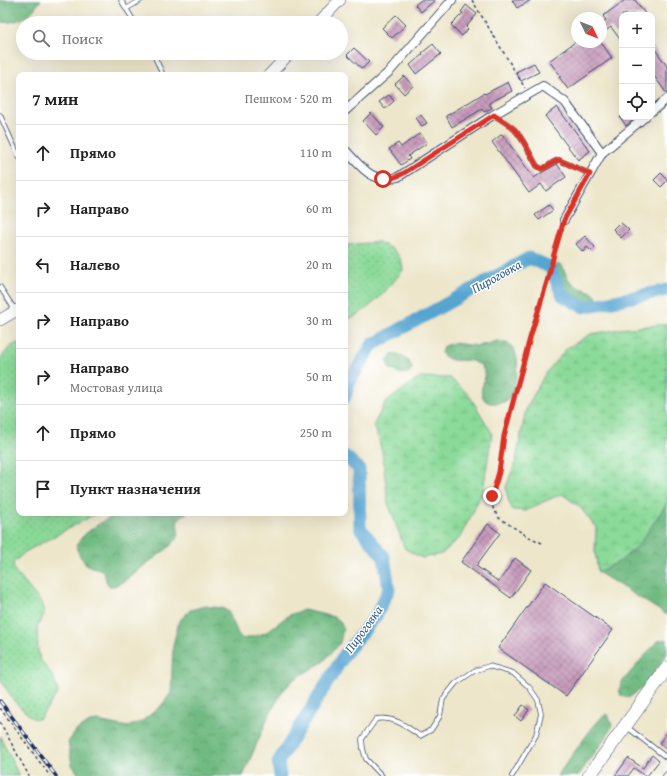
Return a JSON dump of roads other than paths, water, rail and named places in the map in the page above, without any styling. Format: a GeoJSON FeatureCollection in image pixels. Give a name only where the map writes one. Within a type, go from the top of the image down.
{"type":"FeatureCollection","features":[{"type":"Feature","properties":{"kind":"main road"},"geometry":{"type":"LineString","coordinates":[[325,16],[340,0]]}},
{"type":"Feature","properties":{"kind":"main road"},"geometry":{"type":"LineString","coordinates":[[274,72],[284,60]]}},
{"type":"Feature","properties":{"kind":"main road"},"geometry":{"type":"LineString","coordinates":[[0,320],[16,311]]}},
{"type":"Feature","properties":{"kind":"main road"},"geometry":{"type":"LineString","coordinates":[[589,776],[667,668]]}},
{"type":"Feature","properties":{"kind":"street"},"geometry":{"type":"LineString","coordinates":[[348,108],[390,71],[452,0]]}},
{"type":"Feature","properties":{"kind":"street"},"geometry":{"type":"LineString","coordinates":[[348,153],[369,175],[383,179],[398,177],[494,115],[543,86],[565,102],[602,153]]}},
{"type":"Feature","properties":{"kind":"street"},"geometry":{"type":"LineString","coordinates":[[655,109],[667,99]]}},
{"type":"Feature","properties":{"kind":"street"},"geometry":{"type":"LineString","coordinates":[[564,220],[602,153],[641,120]]}},
{"type":"Feature","properties":{"kind":"lane"},"geometry":{"type":"LineString","coordinates":[[121,0],[130,16]]}},
{"type":"Feature","properties":{"kind":"lane"},"geometry":{"type":"LineString","coordinates":[[126,9],[141,0]]}},
{"type":"Feature","properties":{"kind":"lane"},"geometry":{"type":"LineString","coordinates":[[156,60],[162,72]]}},
{"type":"Feature","properties":{"kind":"lane"},"geometry":{"type":"LineString","coordinates":[[0,115],[16,150]]}},
{"type":"Feature","properties":{"kind":"lane"},"geometry":{"type":"LineString","coordinates":[[494,115],[515,130],[537,166],[540,168],[545,168],[556,160],[559,160],[590,174]]}},
{"type":"Feature","properties":{"kind":"lane"},"geometry":{"type":"LineString","coordinates":[[0,287],[16,309]]}},
{"type":"Feature","properties":{"kind":"lane"},"geometry":{"type":"LineString","coordinates":[[382,776],[366,759],[362,749],[362,739],[376,719],[384,718],[396,721],[420,736],[431,730],[440,716],[443,699],[456,683],[474,670],[489,666],[513,673],[529,687],[538,700],[541,714],[536,735],[512,776]]}},
{"type":"Feature","properties":{"kind":"lane"},"geometry":{"type":"LineString","coordinates":[[625,726],[667,758]]}},
{"type":"Feature","properties":{"kind":"waterway","name":"Пироговка"},"geometry":{"type":"LineString","coordinates":[[348,386],[372,345],[529,258],[550,267],[563,296],[584,307],[667,290]]}},
{"type":"Feature","properties":{"kind":"waterway","name":"Пироговка"},"geometry":{"type":"LineString","coordinates":[[280,776],[278,762],[345,654],[376,616],[389,589],[384,557],[360,528],[359,469],[348,459]]}},
{"type":"Feature","properties":{"kind":"railway"},"geometry":{"type":"LineString","coordinates":[[0,701],[56,776]]}}]}
